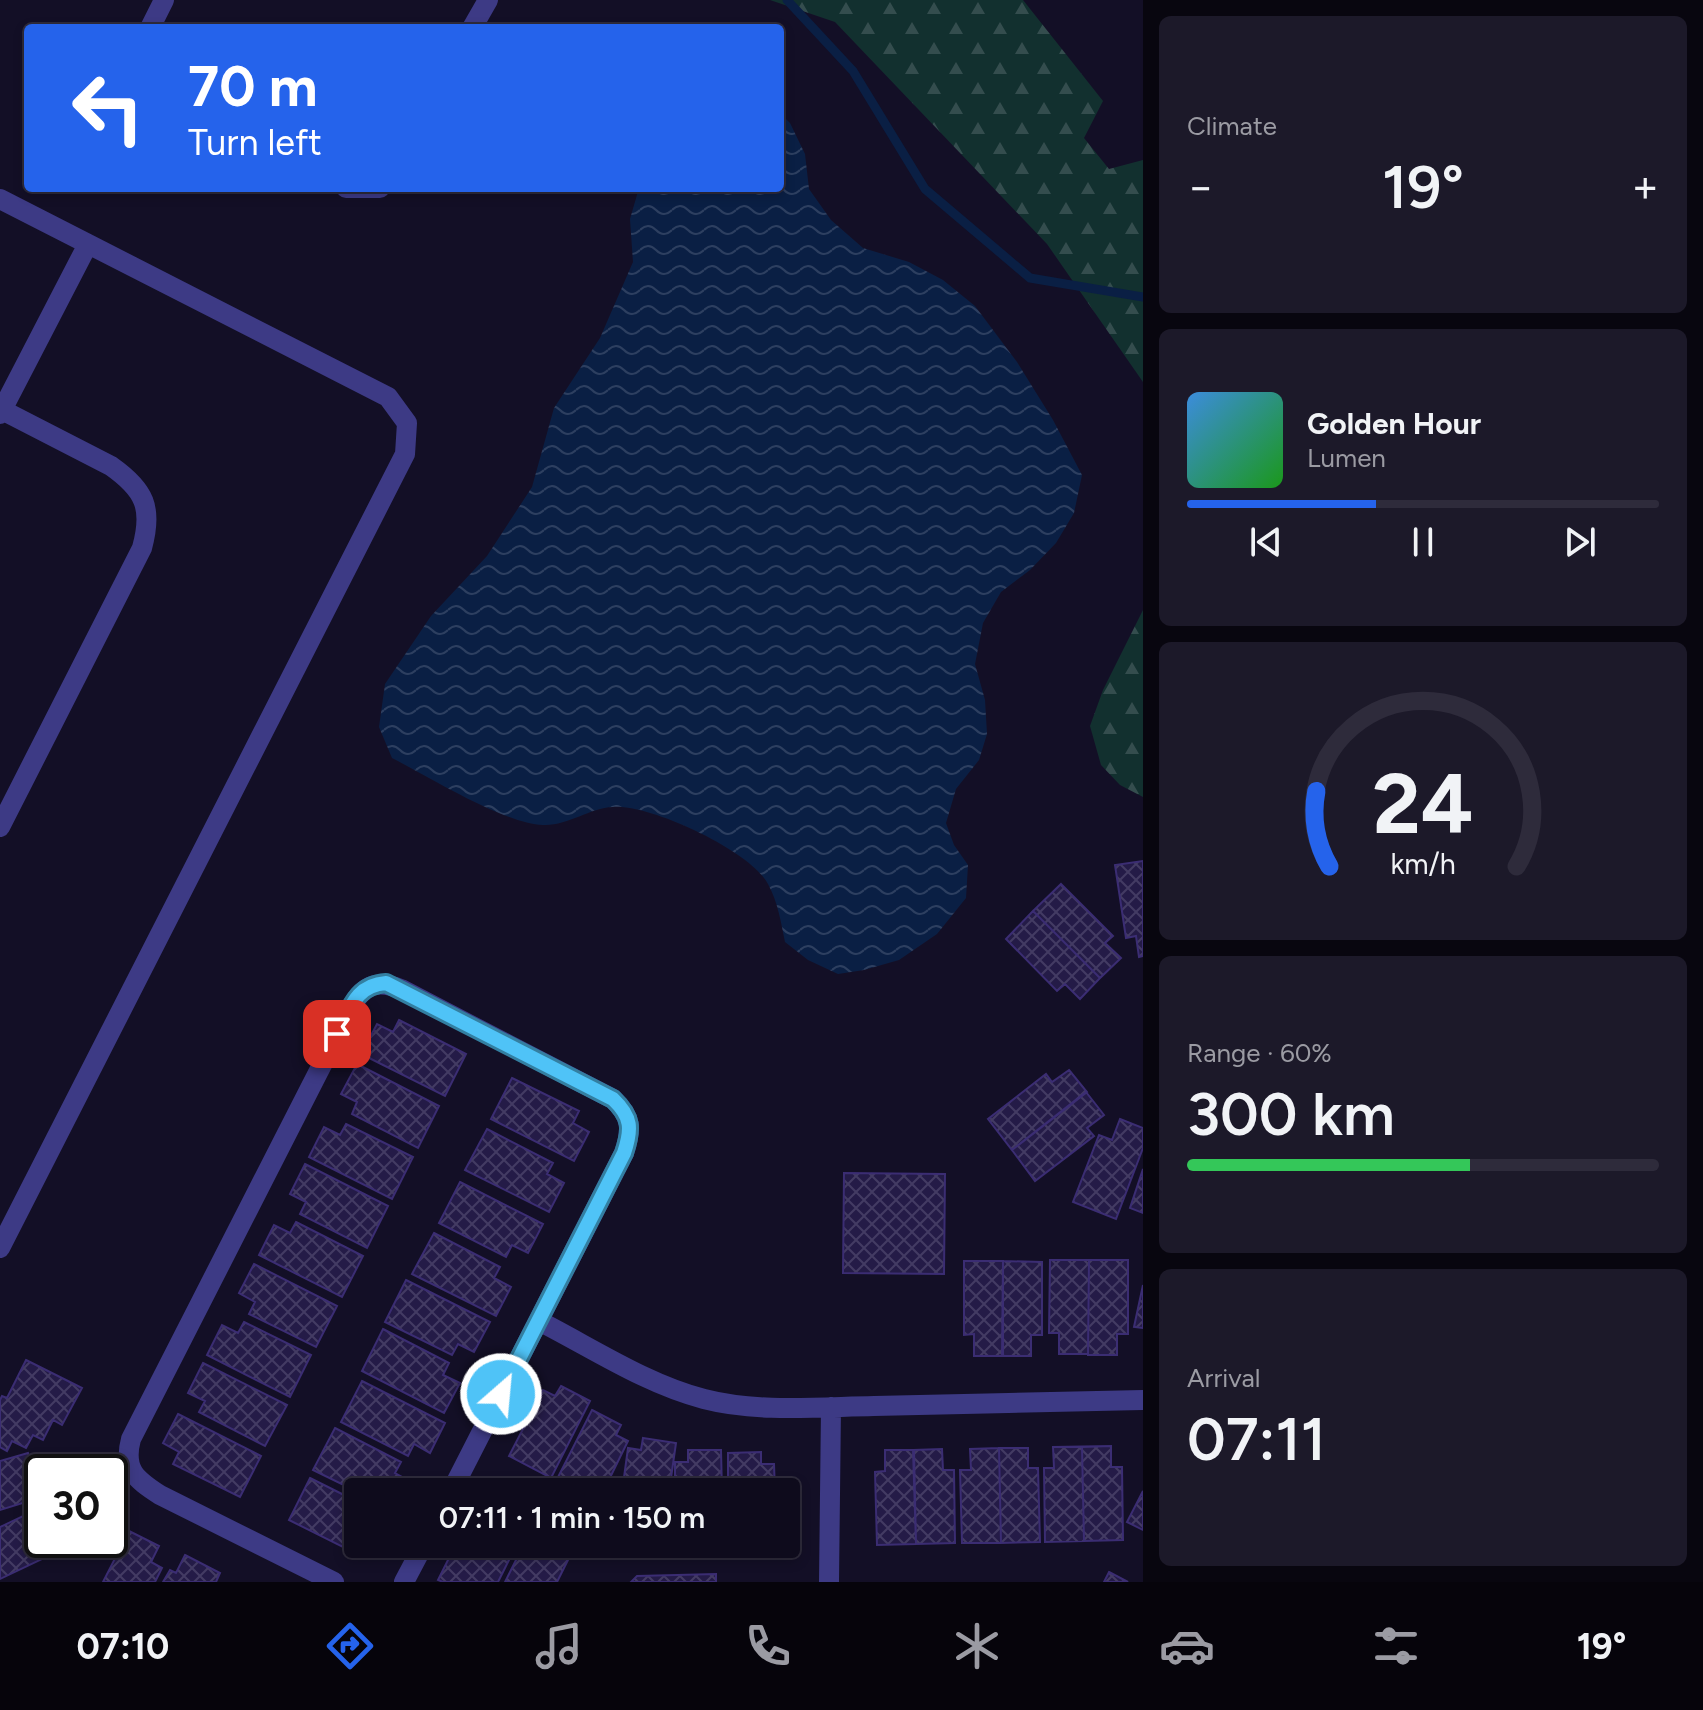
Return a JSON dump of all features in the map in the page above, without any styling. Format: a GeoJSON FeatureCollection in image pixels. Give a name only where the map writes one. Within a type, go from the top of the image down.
{"type":"FeatureCollection","features":[{"type":"Feature","properties":{"kind":"street"},"geometry":{"type":"LineString","coordinates":[[152,24],[164,0]]}},
{"type":"Feature","properties":{"kind":"street"},"geometry":{"type":"LineString","coordinates":[[474,24],[488,0]]}},
{"type":"Feature","properties":{"kind":"street"},"geometry":{"type":"LineString","coordinates":[[0,199],[388,397],[407,423],[405,454],[0,1248]]}},
{"type":"Feature","properties":{"kind":"street"},"geometry":{"type":"LineString","coordinates":[[0,827],[142,548],[147,516],[146,502],[137,487],[111,466],[1,411],[88,244]]}},
{"type":"Feature","properties":{"kind":"street"},"geometry":{"type":"LineString","coordinates":[[334,1582],[160,1495],[145,1485],[129,1467],[128,1451],[138,1424],[344,1020],[359,993],[371,984],[386,983],[401,989],[613,1099],[625,1111],[631,1124],[624,1153],[458,1478]]}},
{"type":"Feature","properties":{"kind":"street"},"geometry":{"type":"LineString","coordinates":[[539,1321],[660,1383],[703,1399],[752,1406],[1143,1400]]}},
{"type":"Feature","properties":{"kind":"street"},"geometry":{"type":"LineString","coordinates":[[829,1582],[831,1407]]}},
{"type":"Feature","properties":{"kind":"street"},"geometry":{"type":"LineString","coordinates":[[404,1582],[417,1558]]}},
{"type":"Feature","properties":{"kind":"green space"},"geometry":{"type":"Polygon","coordinates":[[[770,0],[1023,0],[1103,101],[1084,138],[1109,169],[1143,160],[1143,382],[1047,244],[835,22],[770,0]]]}},
{"type":"Feature","properties":{"kind":"green space"},"geometry":{"type":"Polygon","coordinates":[[[1143,610],[1143,797],[1120,785],[1101,765],[1090,726],[1103,690],[1143,610]]]}},
{"type":"Feature","properties":{"kind":"water"},"geometry":{"type":"Polygon","coordinates":[[[784,117],[805,154],[809,189],[831,220],[863,248],[909,262],[943,280],[975,306],[1017,362],[1082,475],[1074,513],[1056,543],[1030,570],[1001,592],[983,623],[975,664],[985,700],[987,734],[979,760],[956,789],[946,823],[954,845],[968,865],[966,898],[937,934],[899,960],[838,974],[808,960],[785,942],[777,905],[768,884],[758,871],[721,844],[674,821],[630,808],[604,808],[552,825],[527,823],[509,817],[392,758],[379,727],[385,684],[431,616],[487,556],[532,487],[554,408],[600,338],[633,262],[630,219],[638,192],[784,192],[784,117]]]}},
{"type":"Feature","properties":{"kind":"building"},"geometry":{"type":"Polygon","coordinates":[[[1143,861],[1143,956],[1139,957],[1136,936],[1126,938],[1115,865],[1143,861]]]}},
{"type":"Feature","properties":{"kind":"building"},"geometry":{"type":"Polygon","coordinates":[[[1143,861],[1143,956],[1139,957],[1136,936],[1126,938],[1115,865],[1143,861]]]}},
{"type":"Feature","properties":{"kind":"building"},"geometry":{"type":"Polygon","coordinates":[[[1061,884],[1113,936],[1105,943],[1121,958],[1100,978],[1033,911],[1061,884]]]}},
{"type":"Feature","properties":{"kind":"building"},"geometry":{"type":"Polygon","coordinates":[[[1061,884],[1113,936],[1105,943],[1121,958],[1100,978],[1033,911],[1061,884]]]}},
{"type":"Feature","properties":{"kind":"building"},"geometry":{"type":"Polygon","coordinates":[[[1033,911],[1100,978],[1080,999],[1065,984],[1057,991],[1006,939],[1033,911]]]}},
{"type":"Feature","properties":{"kind":"building"},"geometry":{"type":"Polygon","coordinates":[[[1033,911],[1100,978],[1080,999],[1065,984],[1057,991],[1006,939],[1033,911]]]}},
{"type":"Feature","properties":{"kind":"building"},"geometry":{"type":"Polygon","coordinates":[[[399,1020],[466,1054],[445,1096],[361,1054],[377,1024],[393,1032],[399,1020]]]}},
{"type":"Feature","properties":{"kind":"building"},"geometry":{"type":"Polygon","coordinates":[[[357,1064],[439,1106],[418,1148],[352,1114],[357,1102],[341,1094],[357,1064]]]}},
{"type":"Feature","properties":{"kind":"building"},"geometry":{"type":"Polygon","coordinates":[[[1069,1070],[1087,1092],[1012,1150],[988,1119],[1046,1074],[1052,1082],[1069,1070]]]}},
{"type":"Feature","properties":{"kind":"building"},"geometry":{"type":"Polygon","coordinates":[[[1069,1070],[1087,1092],[1012,1150],[988,1119],[1046,1074],[1052,1082],[1069,1070]]]}},
{"type":"Feature","properties":{"kind":"building"},"geometry":{"type":"Polygon","coordinates":[[[512,1078],[579,1111],[573,1123],[589,1132],[574,1161],[491,1119],[512,1078]]]}},
{"type":"Feature","properties":{"kind":"building"},"geometry":{"type":"Polygon","coordinates":[[[1086,1092],[1104,1115],[1087,1128],[1094,1136],[1035,1181],[1012,1150],[1086,1092]]]}},
{"type":"Feature","properties":{"kind":"building"},"geometry":{"type":"Polygon","coordinates":[[[1086,1092],[1104,1115],[1087,1128],[1094,1136],[1035,1181],[1012,1150],[1086,1092]]]}},
{"type":"Feature","properties":{"kind":"building"},"geometry":{"type":"Polygon","coordinates":[[[1120,1119],[1143,1128],[1143,1148],[1116,1219],[1073,1202],[1099,1135],[1112,1140],[1120,1119]]]}},
{"type":"Feature","properties":{"kind":"building"},"geometry":{"type":"Polygon","coordinates":[[[346,1124],[413,1157],[392,1199],[309,1157],[324,1127],[340,1135],[346,1124]]]}},
{"type":"Feature","properties":{"kind":"building"},"geometry":{"type":"Polygon","coordinates":[[[487,1129],[553,1163],[547,1174],[564,1183],[549,1212],[465,1170],[487,1129]]]}},
{"type":"Feature","properties":{"kind":"building"},"geometry":{"type":"Polygon","coordinates":[[[305,1164],[388,1206],[367,1248],[300,1214],[306,1202],[290,1194],[305,1164]]]}},
{"type":"Feature","properties":{"kind":"building"},"geometry":{"type":"Polygon","coordinates":[[[1143,1169],[1143,1213],[1130,1208],[1143,1169]]]}},
{"type":"Feature","properties":{"kind":"building"},"geometry":{"type":"Polygon","coordinates":[[[844,1173],[945,1174],[944,1274],[843,1273],[844,1173]]]}},
{"type":"Feature","properties":{"kind":"building"},"geometry":{"type":"Polygon","coordinates":[[[460,1182],[543,1224],[528,1253],[512,1245],[506,1257],[439,1223],[460,1182]]]}},
{"type":"Feature","properties":{"kind":"building"},"geometry":{"type":"Polygon","coordinates":[[[296,1222],[363,1256],[342,1297],[259,1255],[274,1225],[290,1233],[296,1222]]]}},
{"type":"Feature","properties":{"kind":"building"},"geometry":{"type":"Polygon","coordinates":[[[434,1233],[500,1267],[494,1278],[511,1287],[496,1316],[412,1274],[434,1233]]]}},
{"type":"Feature","properties":{"kind":"building"},"geometry":{"type":"Polygon","coordinates":[[[1050,1260],[1089,1260],[1088,1354],[1059,1354],[1059,1333],[1049,1333],[1050,1260]]]}},
{"type":"Feature","properties":{"kind":"building"},"geometry":{"type":"Polygon","coordinates":[[[1050,1260],[1089,1260],[1088,1354],[1059,1354],[1059,1333],[1049,1333],[1050,1260]]]}},
{"type":"Feature","properties":{"kind":"building"},"geometry":{"type":"Polygon","coordinates":[[[1089,1260],[1128,1260],[1128,1334],[1117,1334],[1117,1355],[1088,1355],[1089,1260]]]}},
{"type":"Feature","properties":{"kind":"building"},"geometry":{"type":"Polygon","coordinates":[[[1089,1260],[1128,1260],[1128,1334],[1117,1334],[1117,1355],[1088,1355],[1089,1260]]]}},
{"type":"Feature","properties":{"kind":"building"},"geometry":{"type":"Polygon","coordinates":[[[964,1261],[1003,1261],[1002,1356],[974,1356],[974,1334],[964,1335],[964,1261]]]}},
{"type":"Feature","properties":{"kind":"building"},"geometry":{"type":"Polygon","coordinates":[[[964,1261],[1003,1261],[1002,1356],[974,1356],[974,1334],[964,1335],[964,1261]]]}},
{"type":"Feature","properties":{"kind":"building"},"geometry":{"type":"Polygon","coordinates":[[[1003,1261],[1042,1262],[1042,1335],[1031,1335],[1031,1356],[1003,1356],[1003,1261]]]}},
{"type":"Feature","properties":{"kind":"building"},"geometry":{"type":"Polygon","coordinates":[[[1003,1261],[1042,1262],[1042,1335],[1031,1335],[1031,1356],[1003,1356],[1003,1261]]]}},
{"type":"Feature","properties":{"kind":"building"},"geometry":{"type":"Polygon","coordinates":[[[254,1264],[337,1306],[316,1347],[249,1314],[255,1302],[239,1293],[254,1264]]]}},
{"type":"Feature","properties":{"kind":"building"},"geometry":{"type":"Polygon","coordinates":[[[406,1280],[490,1322],[474,1352],[458,1344],[452,1355],[385,1322],[406,1280]]]}},
{"type":"Feature","properties":{"kind":"building"},"geometry":{"type":"Polygon","coordinates":[[[1143,1285],[1143,1328],[1134,1327],[1143,1285]]]}},
{"type":"Feature","properties":{"kind":"building"},"geometry":{"type":"Polygon","coordinates":[[[1143,1285],[1143,1328],[1134,1327],[1143,1285]]]}},
{"type":"Feature","properties":{"kind":"building"},"geometry":{"type":"Polygon","coordinates":[[[244,1322],[311,1355],[290,1397],[207,1355],[222,1325],[238,1333],[244,1322]]]}},
{"type":"Feature","properties":{"kind":"building"},"geometry":{"type":"Polygon","coordinates":[[[383,1329],[449,1363],[443,1375],[460,1383],[444,1413],[362,1371],[383,1329]]]}},
{"type":"Feature","properties":{"kind":"building"},"geometry":{"type":"Polygon","coordinates":[[[26,1360],[82,1388],[62,1425],[53,1420],[43,1440],[33,1435],[26,1448],[12,1441],[7,1451],[0,1447],[0,1400],[2,1396],[7,1398],[26,1360]]]}},
{"type":"Feature","properties":{"kind":"building"},"geometry":{"type":"Polygon","coordinates":[[[203,1363],[287,1405],[265,1446],[199,1412],[205,1401],[188,1393],[203,1363]]]}},
{"type":"Feature","properties":{"kind":"building"},"geometry":{"type":"Polygon","coordinates":[[[362,1381],[445,1423],[430,1453],[414,1444],[408,1456],[341,1422],[362,1381]]]}},
{"type":"Feature","properties":{"kind":"building"},"geometry":{"type":"Polygon","coordinates":[[[561,1386],[590,1401],[551,1478],[509,1456],[543,1390],[555,1396],[561,1386]]]}},
{"type":"Feature","properties":{"kind":"building"},"geometry":{"type":"Polygon","coordinates":[[[592,1410],[621,1425],[616,1435],[628,1441],[610,1478],[558,1478],[592,1410]]]}},
{"type":"Feature","properties":{"kind":"building"},"geometry":{"type":"Polygon","coordinates":[[[178,1414],[261,1456],[240,1497],[173,1464],[179,1452],[163,1443],[178,1414]]]}},
{"type":"Feature","properties":{"kind":"building"},"geometry":{"type":"Polygon","coordinates":[[[335,1428],[401,1462],[395,1473],[404,1478],[344,1478],[344,1485],[313,1470],[335,1428]]]}},
{"type":"Feature","properties":{"kind":"building"},"geometry":{"type":"Polygon","coordinates":[[[643,1438],[676,1443],[671,1478],[624,1478],[628,1448],[641,1450],[643,1438]]]}},
{"type":"Feature","properties":{"kind":"building"},"geometry":{"type":"Polygon","coordinates":[[[1111,1446],[1111,1467],[1122,1467],[1123,1540],[1045,1542],[1044,1468],[1054,1468],[1053,1447],[1111,1446]]]}},
{"type":"Feature","properties":{"kind":"building"},"geometry":{"type":"Polygon","coordinates":[[[1111,1446],[1111,1467],[1122,1467],[1123,1540],[1084,1541],[1082,1447],[1111,1446]]]}},
{"type":"Feature","properties":{"kind":"building"},"geometry":{"type":"Polygon","coordinates":[[[1053,1447],[1082,1447],[1084,1541],[1045,1542],[1044,1468],[1054,1468],[1053,1447]]]}},
{"type":"Feature","properties":{"kind":"building"},"geometry":{"type":"Polygon","coordinates":[[[999,1448],[1028,1448],[1028,1468],[1038,1468],[1040,1542],[1001,1543],[999,1448]]]}},
{"type":"Feature","properties":{"kind":"building"},"geometry":{"type":"Polygon","coordinates":[[[999,1448],[1001,1543],[962,1543],[960,1470],[971,1470],[970,1449],[999,1448]]]}},
{"type":"Feature","properties":{"kind":"building"},"geometry":{"type":"Polygon","coordinates":[[[999,1448],[1028,1448],[1028,1468],[1038,1468],[1040,1542],[1001,1543],[999,1448]]]}},
{"type":"Feature","properties":{"kind":"building"},"geometry":{"type":"Polygon","coordinates":[[[999,1448],[1001,1543],[962,1543],[960,1470],[971,1470],[970,1449],[999,1448]]]}},
{"type":"Feature","properties":{"kind":"building"},"geometry":{"type":"Polygon","coordinates":[[[942,1449],[943,1470],[954,1470],[955,1543],[916,1544],[914,1450],[942,1449]]]}},
{"type":"Feature","properties":{"kind":"building"},"geometry":{"type":"Polygon","coordinates":[[[942,1449],[943,1470],[954,1470],[955,1543],[916,1544],[914,1450],[942,1449]]]}},
{"type":"Feature","properties":{"kind":"building"},"geometry":{"type":"Polygon","coordinates":[[[688,1450],[721,1450],[722,1478],[675,1478],[675,1462],[688,1462],[688,1450]]]}},
{"type":"Feature","properties":{"kind":"building"},"geometry":{"type":"Polygon","coordinates":[[[885,1450],[913,1450],[916,1544],[877,1545],[875,1472],[885,1471],[885,1450]]]}},
{"type":"Feature","properties":{"kind":"building"},"geometry":{"type":"Polygon","coordinates":[[[885,1450],[913,1450],[916,1544],[877,1545],[875,1472],[885,1471],[885,1450]]]}},
{"type":"Feature","properties":{"kind":"building"},"geometry":{"type":"Polygon","coordinates":[[[761,1452],[761,1464],[774,1464],[774,1478],[728,1478],[728,1453],[761,1452]]]}},
{"type":"Feature","properties":{"kind":"building"},"geometry":{"type":"Polygon","coordinates":[[[24,1454],[24,1503],[0,1510],[0,1461],[24,1454]]]}},
{"type":"Feature","properties":{"kind":"building"},"geometry":{"type":"Polygon","coordinates":[[[310,1478],[344,1495],[344,1548],[289,1520],[310,1478]]]}},
{"type":"Feature","properties":{"kind":"building"},"geometry":{"type":"Polygon","coordinates":[[[1143,1491],[1143,1530],[1127,1522],[1143,1491]]]}},
{"type":"Feature","properties":{"kind":"building"},"geometry":{"type":"Polygon","coordinates":[[[1143,1491],[1143,1530],[1127,1522],[1143,1491]]]}},
{"type":"Feature","properties":{"kind":"building"},"geometry":{"type":"Polygon","coordinates":[[[24,1516],[24,1558],[44,1558],[0,1579],[0,1527],[24,1516]]]}},
{"type":"Feature","properties":{"kind":"building"},"geometry":{"type":"Polygon","coordinates":[[[128,1533],[159,1546],[151,1562],[162,1568],[155,1582],[103,1582],[115,1558],[128,1558],[128,1533]]]}},
{"type":"Feature","properties":{"kind":"building"},"geometry":{"type":"Polygon","coordinates":[[[185,1555],[220,1573],[216,1582],[163,1582],[170,1570],[176,1573],[185,1555]]]}},
{"type":"Feature","properties":{"kind":"building"},"geometry":{"type":"Polygon","coordinates":[[[449,1558],[510,1558],[498,1582],[438,1580],[449,1558]]]}},
{"type":"Feature","properties":{"kind":"building"},"geometry":{"type":"Polygon","coordinates":[[[517,1558],[569,1558],[557,1582],[505,1582],[517,1558]]]}},
{"type":"Feature","properties":{"kind":"building"},"geometry":{"type":"Polygon","coordinates":[[[1109,1572],[1128,1582],[1104,1582],[1109,1572]]]}},
{"type":"Feature","properties":{"kind":"building"},"geometry":{"type":"Polygon","coordinates":[[[716,1574],[716,1582],[631,1582],[637,1576],[716,1574]]]}},
{"type":"Feature","properties":{"kind":"waterway"},"geometry":{"type":"LineString","coordinates":[[787,0],[853,71],[925,189],[1030,278],[1143,297]]}},
{"type":"Feature","properties":{"kind":"route"},"geometry":{"type":"LineString","coordinates":[[337,1034],[359,993],[371,984],[386,983],[613,1099],[625,1111],[631,1124],[624,1153],[501,1394]]}}]}
